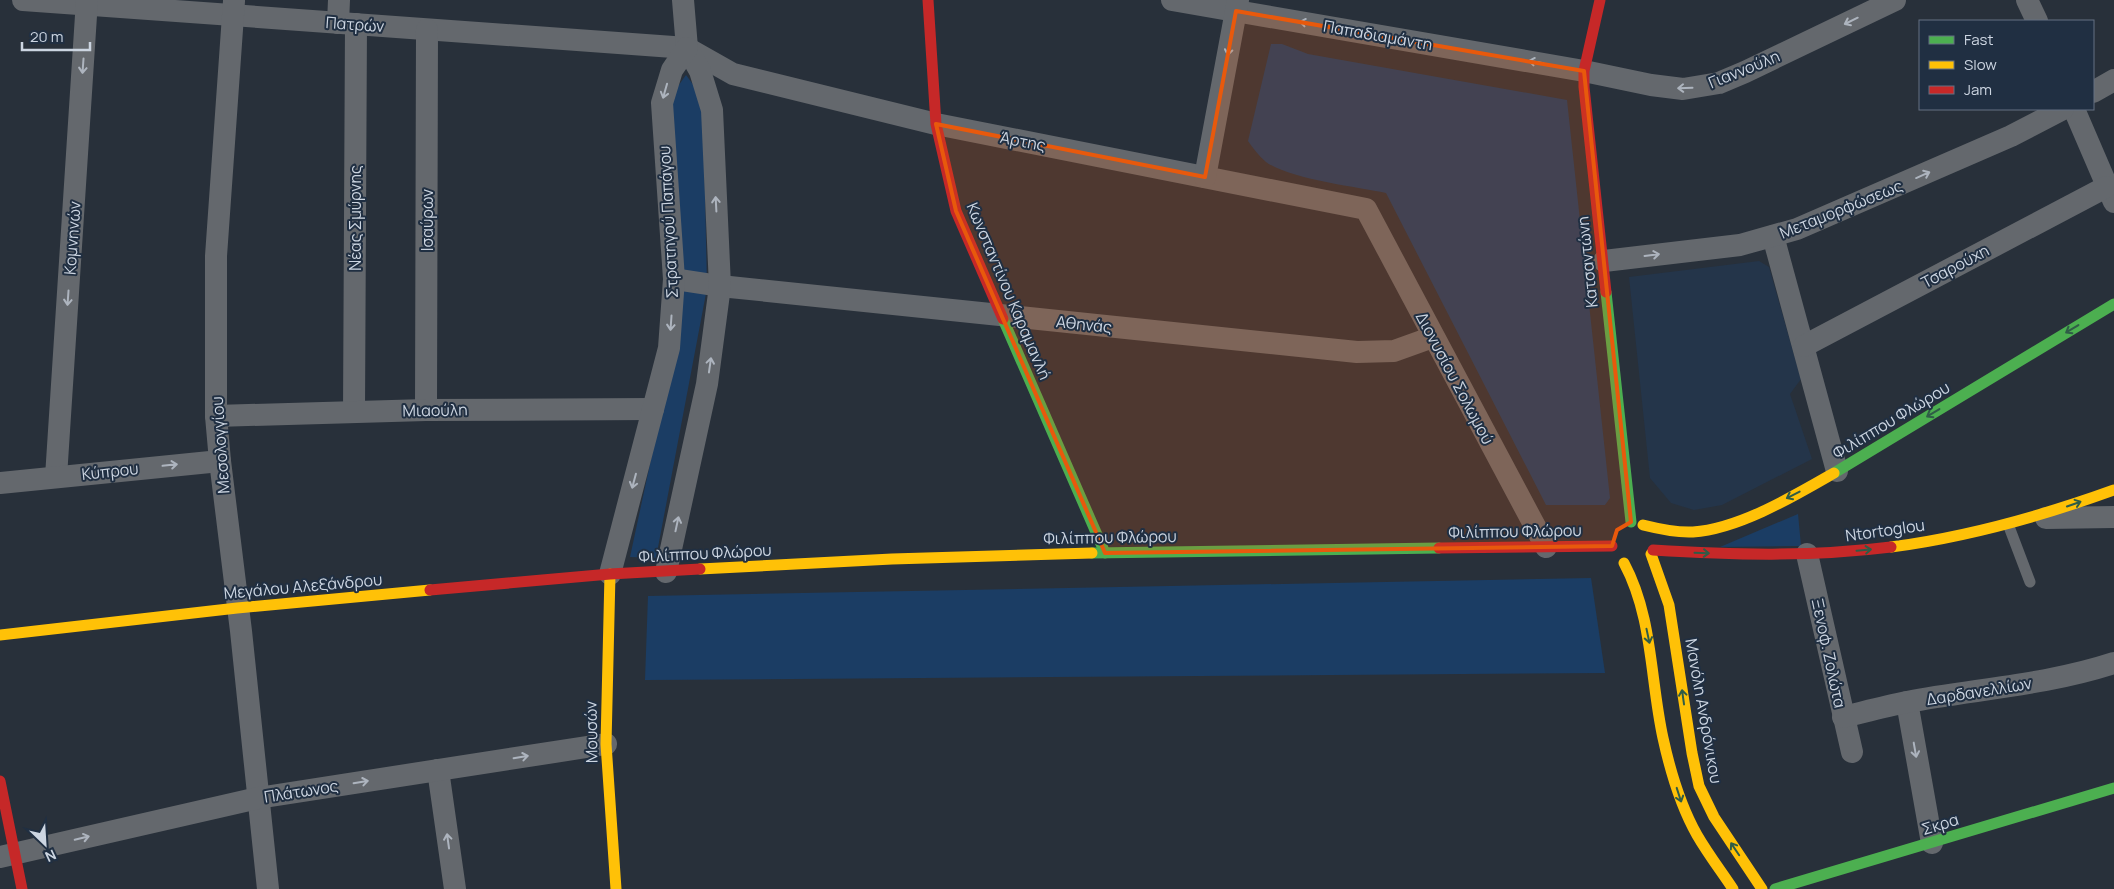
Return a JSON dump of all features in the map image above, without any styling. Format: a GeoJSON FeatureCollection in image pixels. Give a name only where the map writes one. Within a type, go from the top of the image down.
{"type":"FeatureCollection","features":[{"type":"Feature","properties":{"kind":"main road","name":"Κωνσταντίνου Καραμανλή"},"geometry":{"type":"LineString","coordinates":[[928,0],[936,124],[956,211],[1105,553]]}},
{"type":"Feature","properties":{"kind":"main road","name":"Κατσαντώνη"},"geometry":{"type":"LineString","coordinates":[[1600,0],[1584,70],[1588,133],[1604,261],[1622,528]]}},
{"type":"Feature","properties":{"kind":"main road","name":"Φιλίππου Φλώρου"},"geometry":{"type":"LineString","coordinates":[[1643,525],[1678,532],[1711,529],[1758,512],[1837,471],[2114,304]]}},
{"type":"Feature","properties":{"kind":"main road","name":"Ntortoglou"},"geometry":{"type":"LineString","coordinates":[[1652,552],[1759,555],[1807,554],[1907,545],[2008,524],[2114,490]]}},
{"type":"Feature","properties":{"kind":"main road"},"geometry":{"type":"LineString","coordinates":[[1624,563],[1640,563],[1652,552],[1654,542],[1652,536],[1643,525],[1622,528],[1612,546],[1615,555],[1624,563],[1633,580],[1644,618],[1650,644],[1663,737],[1682,804],[1697,835],[1733,889]]}},
{"type":"Feature","properties":{"kind":"main road","name":"Φιλίππου Φλώρου"},"geometry":{"type":"LineString","coordinates":[[610,574],[892,559],[1105,553],[1612,546]]}},
{"type":"Feature","properties":{"kind":"main road","name":"Μανόλη Ανδρόνικου"},"geometry":{"type":"LineString","coordinates":[[1652,552],[1671,614],[1685,715],[1699,786],[1714,817],[1762,889]]}},
{"type":"Feature","properties":{"kind":"main road","name":"Μεγάλου Αλεξάνδρου"},"geometry":{"type":"LineString","coordinates":[[0,635],[238,608],[610,574]]}},
{"type":"Feature","properties":{"kind":"main road","name":"Μουσών"},"geometry":{"type":"LineString","coordinates":[[610,574],[606,744],[616,889]]}},
{"type":"Feature","properties":{"kind":"main road"},"geometry":{"type":"LineString","coordinates":[[0,781],[7,856],[22,889]]}},
{"type":"Feature","properties":{"kind":"main road","name":"Σκρα"},"geometry":{"type":"LineString","coordinates":[[1775,889],[2113,791]]}},
{"type":"Feature","properties":{"kind":"street","name":"Πατρών"},"geometry":{"type":"LineString","coordinates":[[23,0],[234,8],[347,24],[687,48]]}},
{"type":"Feature","properties":{"kind":"street","name":"Νέας Σμύρνης"},"geometry":{"type":"LineString","coordinates":[[339,0],[347,24],[354,412]]}},
{"type":"Feature","properties":{"kind":"street"},"geometry":{"type":"LineString","coordinates":[[666,572],[707,384],[716,285],[712,110],[700,71],[687,48],[683,0]]}},
{"type":"Feature","properties":{"kind":"street","name":"Παπαδιαμάντη"},"geometry":{"type":"LineString","coordinates":[[1172,0],[1237,5],[1584,70]]}},
{"type":"Feature","properties":{"kind":"street","name":"Γιαννούλη"},"geometry":{"type":"LineString","coordinates":[[1584,70],[1671,88],[1683,89],[1719,82],[1745,72],[1895,0]]}},
{"type":"Feature","properties":{"kind":"street"},"geometry":{"type":"LineString","coordinates":[[2027,0],[2036,20]]}},
{"type":"Feature","properties":{"kind":"street","name":"Κομνηνών"},"geometry":{"type":"LineString","coordinates":[[56,477],[87,2]]}},
{"type":"Feature","properties":{"kind":"street"},"geometry":{"type":"LineString","coordinates":[[1205,177],[1237,5]]}},
{"type":"Feature","properties":{"kind":"street","name":"Μεσολογγίου"},"geometry":{"type":"LineString","coordinates":[[234,8],[216,256],[216,416],[268,889]]}},
{"type":"Feature","properties":{"kind":"street","name":"Ισαύρων"},"geometry":{"type":"LineString","coordinates":[[426,410],[427,30]]}},
{"type":"Feature","properties":{"kind":"street","name":"Άρτης"},"geometry":{"type":"LineString","coordinates":[[687,48],[733,74],[936,124],[1366,209]]}},
{"type":"Feature","properties":{"kind":"street","name":"Στρατηγού Παπάγου"},"geometry":{"type":"LineString","coordinates":[[610,574],[669,348],[678,279],[662,103],[672,70],[687,48]]}},
{"type":"Feature","properties":{"kind":"street"},"geometry":{"type":"LineString","coordinates":[[2094,91],[2114,80]]}},
{"type":"Feature","properties":{"kind":"street","name":"Μεταμορφώσεως"},"geometry":{"type":"LineString","coordinates":[[1604,261],[1740,245],[1773,236],[1817,221],[2002,140],[2061,110]]}},
{"type":"Feature","properties":{"kind":"street"},"geometry":{"type":"LineString","coordinates":[[2074,110],[2110,194]]}},
{"type":"Feature","properties":{"kind":"street","name":"Τσαρούχη"},"geometry":{"type":"LineString","coordinates":[[1804,346],[2110,194]]}},
{"type":"Feature","properties":{"kind":"street","name":"Διονυσίου Σολωμού"},"geometry":{"type":"LineString","coordinates":[[1366,209],[1546,547]]}},
{"type":"Feature","properties":{"kind":"street"},"geometry":{"type":"LineString","coordinates":[[1773,236],[1837,471]]}},
{"type":"Feature","properties":{"kind":"street","name":"Αθηνάς"},"geometry":{"type":"LineString","coordinates":[[678,279],[716,285],[1357,352],[1394,351],[1433,337]]}},
{"type":"Feature","properties":{"kind":"street","name":"Μιαούλη"},"geometry":{"type":"LineString","coordinates":[[216,416],[426,410],[653,409]]}},
{"type":"Feature","properties":{"kind":"street","name":"Κύπρου"},"geometry":{"type":"LineString","coordinates":[[0,483],[220,460]]}},
{"type":"Feature","properties":{"kind":"street"},"geometry":{"type":"LineString","coordinates":[[2030,518],[2114,517]]}},
{"type":"Feature","properties":{"kind":"street","name":"Ξενοφ. Ζολώτα"},"geometry":{"type":"LineString","coordinates":[[1807,554],[1852,752]]}},
{"type":"Feature","properties":{"kind":"street","name":"Δαρδανελλίων"},"geometry":{"type":"LineString","coordinates":[[1843,717],[1907,702],[2056,679],[2085,673],[2114,663]]}},
{"type":"Feature","properties":{"kind":"street"},"geometry":{"type":"LineString","coordinates":[[1907,702],[1932,843]]}},
{"type":"Feature","properties":{"kind":"street","name":"Πλάτωνος"},"geometry":{"type":"LineString","coordinates":[[7,856],[258,798],[606,744]]}},
{"type":"Feature","properties":{"kind":"street"},"geometry":{"type":"LineString","coordinates":[[438,770],[455,889]]}},
{"type":"Feature","properties":{"kind":"lane"},"geometry":{"type":"LineString","coordinates":[[2008,524],[2030,582]]}},
{"type":"Feature","properties":{"kind":"highlighted area"},"geometry":{"type":"Polygon","coordinates":[[[1236,11],[1584,71],[1631,522],[1617,530],[1612,546],[1105,553],[956,211],[936,124],[1205,177],[1236,11]]]}},
{"type":"Feature","properties":{"kind":"shaded area"},"geometry":{"type":"Polygon","coordinates":[[[1271,44],[1282,44],[1308,54],[1567,100],[1610,498],[1605,505],[1546,505],[1386,193],[1324,182],[1290,173],[1266,162],[1250,144],[1248,141],[1271,44]]]}},
{"type":"Feature","properties":{"kind":"shaded area"},"geometry":{"type":"Polygon","coordinates":[[[686,75],[703,98],[707,288],[656,558],[630,557],[661,413],[671,96],[686,75]]]}},
{"type":"Feature","properties":{"kind":"shaded area"},"geometry":{"type":"Polygon","coordinates":[[[1759,261],[1769,267],[1801,379],[1790,394],[1812,459],[1722,505],[1694,510],[1671,503],[1650,478],[1629,277],[1759,261]]]}},
{"type":"Feature","properties":{"kind":"shaded area"},"geometry":{"type":"Polygon","coordinates":[[[1798,514],[1801,546],[1720,547],[1798,514]]]}},
{"type":"Feature","properties":{"kind":"shaded area"},"geometry":{"type":"Polygon","coordinates":[[[1591,578],[1605,673],[645,680],[648,596],[1591,578]]]}},
{"type":"Feature","properties":{"kind":"traffic: fast"},"geometry":{"type":"LineString","coordinates":[[1606,292],[1631,522]]}},
{"type":"Feature","properties":{"kind":"traffic: fast"},"geometry":{"type":"LineString","coordinates":[[1834,473],[2114,304]]}},
{"type":"Feature","properties":{"kind":"traffic: fast"},"geometry":{"type":"LineString","coordinates":[[1003,319],[1105,553]]}},
{"type":"Feature","properties":{"kind":"traffic: fast"},"geometry":{"type":"LineString","coordinates":[[1092,553],[1439,548]]}},
{"type":"Feature","properties":{"kind":"traffic: fast"},"geometry":{"type":"LineString","coordinates":[[1775,889],[2114,788]]}},
{"type":"Feature","properties":{"kind":"traffic: slow"},"geometry":{"type":"LineString","coordinates":[[1643,525],[1687,532],[1711,530],[1766,510],[1834,473]]}},
{"type":"Feature","properties":{"kind":"traffic: slow"},"geometry":{"type":"LineString","coordinates":[[1891,547],[1948,538],[2004,524],[2114,490]]}},
{"type":"Feature","properties":{"kind":"traffic: slow"},"geometry":{"type":"LineString","coordinates":[[700,569],[892,559],[1092,553]]}},
{"type":"Feature","properties":{"kind":"traffic: slow"},"geometry":{"type":"LineString","coordinates":[[1651,554],[1669,605],[1692,753],[1699,786],[1714,817],[1762,889]]}},
{"type":"Feature","properties":{"kind":"traffic: slow"},"geometry":{"type":"LineString","coordinates":[[1624,563],[1633,584],[1646,627],[1663,738],[1676,787],[1697,835],[1733,889]]}},
{"type":"Feature","properties":{"kind":"traffic: slow"},"geometry":{"type":"LineString","coordinates":[[610,574],[606,744],[616,889]]}},
{"type":"Feature","properties":{"kind":"traffic: slow"},"geometry":{"type":"LineString","coordinates":[[0,635],[237,608],[430,590]]}},
{"type":"Feature","properties":{"kind":"traffic: jam"},"geometry":{"type":"LineString","coordinates":[[928,0],[936,124],[956,211],[1003,319]]}},
{"type":"Feature","properties":{"kind":"traffic: jam"},"geometry":{"type":"LineString","coordinates":[[1600,0],[1584,71],[1584,87],[1606,292]]}},
{"type":"Feature","properties":{"kind":"traffic: jam"},"geometry":{"type":"LineString","coordinates":[[1439,548],[1612,546]]}},
{"type":"Feature","properties":{"kind":"traffic: jam"},"geometry":{"type":"LineString","coordinates":[[1653,550],[1802,554],[1891,547]]}},
{"type":"Feature","properties":{"kind":"traffic: jam"},"geometry":{"type":"LineString","coordinates":[[430,590],[610,574],[700,569]]}},
{"type":"Feature","properties":{"kind":"traffic: jam"},"geometry":{"type":"LineString","coordinates":[[0,781],[22,889]]}}]}
